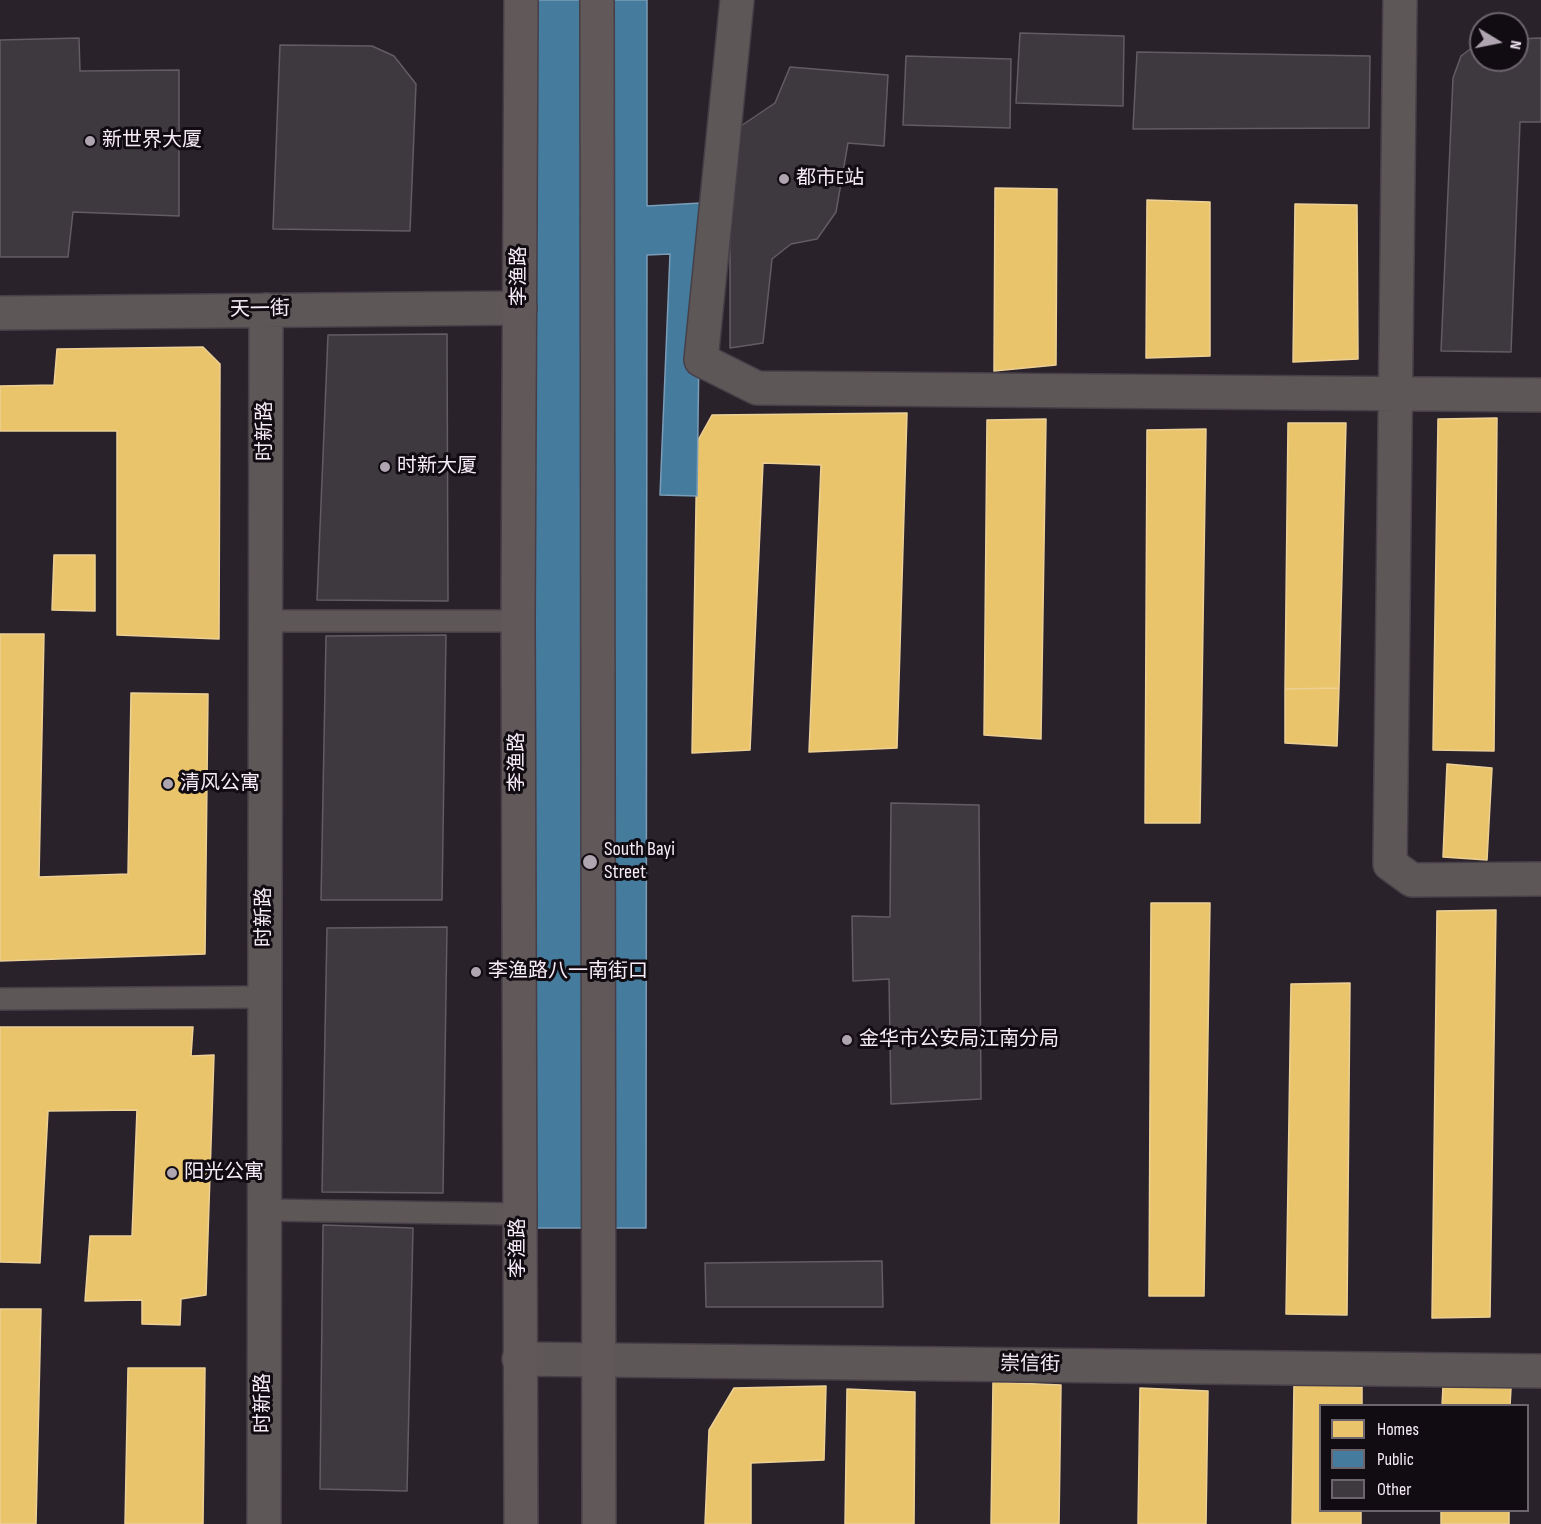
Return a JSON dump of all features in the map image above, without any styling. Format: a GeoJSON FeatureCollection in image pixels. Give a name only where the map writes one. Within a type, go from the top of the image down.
{"type":"FeatureCollection","features":[{"type":"Feature","properties":{"kind":"main road","name":"李渔路"},"geometry":{"type":"LineString","coordinates":[[521,0],[518,621],[521,1524]]}},
{"type":"Feature","properties":{"kind":"main road"},"geometry":{"type":"LineString","coordinates":[[597,0],[599,1524]]}},
{"type":"Feature","properties":{"kind":"street"},"geometry":{"type":"LineString","coordinates":[[737,0],[701,360],[757,388],[1541,395]]}},
{"type":"Feature","properties":{"kind":"street"},"geometry":{"type":"LineString","coordinates":[[1400,0],[1390,864],[1412,880],[1541,879]]}},
{"type":"Feature","properties":{"kind":"street","name":"天一街"},"geometry":{"type":"LineString","coordinates":[[0,313],[520,308]]}},
{"type":"Feature","properties":{"kind":"street","name":"时新路"},"geometry":{"type":"LineString","coordinates":[[264,1524],[266,310]]}},
{"type":"Feature","properties":{"kind":"street","name":"崇信街"},"geometry":{"type":"LineString","coordinates":[[519,1359],[1541,1371]]}},
{"type":"Feature","properties":{"kind":"lane"},"geometry":{"type":"LineString","coordinates":[[266,621],[518,621]]}},
{"type":"Feature","properties":{"kind":"lane"},"geometry":{"type":"LineString","coordinates":[[0,999],[265,997]]}},
{"type":"Feature","properties":{"kind":"lane"},"geometry":{"type":"LineString","coordinates":[[265,1210],[519,1214]]}},
{"type":"Feature","properties":{"kind":"building: Homes"},"geometry":{"type":"Polygon","coordinates":[[[995,188],[1057,189],[1056,365],[994,371],[995,188]]]}},
{"type":"Feature","properties":{"kind":"building: Homes"},"geometry":{"type":"Polygon","coordinates":[[[1147,200],[1210,202],[1210,356],[1146,358],[1147,200]]]}},
{"type":"Feature","properties":{"kind":"building: Homes"},"geometry":{"type":"Polygon","coordinates":[[[1295,204],[1357,205],[1358,359],[1293,362],[1295,204]]]}},
{"type":"Feature","properties":{"kind":"building: Homes"},"geometry":{"type":"Polygon","coordinates":[[[203,347],[220,364],[219,639],[117,635],[117,431],[0,431],[0,386],[54,385],[57,349],[203,347]]]}},
{"type":"Feature","properties":{"kind":"building: Homes"},"geometry":{"type":"Polygon","coordinates":[[[907,413],[897,748],[809,752],[821,465],[763,463],[750,750],[692,753],[697,442],[712,415],[907,413]]]}},
{"type":"Feature","properties":{"kind":"building: Homes"},"geometry":{"type":"Polygon","coordinates":[[[1497,418],[1494,751],[1433,750],[1438,419],[1497,418]]]}},
{"type":"Feature","properties":{"kind":"building: Homes"},"geometry":{"type":"Polygon","coordinates":[[[1046,419],[1041,739],[984,735],[987,420],[1046,419]]]}},
{"type":"Feature","properties":{"kind":"building: Homes"},"geometry":{"type":"Polygon","coordinates":[[[1288,423],[1346,423],[1339,688],[1285,689],[1288,423]]]}},
{"type":"Feature","properties":{"kind":"building: Homes"},"geometry":{"type":"Polygon","coordinates":[[[1206,429],[1200,823],[1145,823],[1147,430],[1206,429]]]}},
{"type":"Feature","properties":{"kind":"building: Homes"},"geometry":{"type":"Polygon","coordinates":[[[54,555],[95,555],[95,611],[52,610],[54,555]]]}},
{"type":"Feature","properties":{"kind":"building: Homes","name":"清风公寓"},"geometry":{"type":"Polygon","coordinates":[[[0,634],[44,634],[39,877],[128,874],[131,693],[208,694],[205,954],[0,961],[0,634]]]}},
{"type":"Feature","properties":{"kind":"building: Homes"},"geometry":{"type":"Polygon","coordinates":[[[1339,688],[1337,746],[1285,743],[1285,689],[1339,688]]]}},
{"type":"Feature","properties":{"kind":"building: Homes"},"geometry":{"type":"Polygon","coordinates":[[[1447,764],[1492,768],[1487,860],[1443,857],[1447,764]]]}},
{"type":"Feature","properties":{"kind":"building: Homes"},"geometry":{"type":"Polygon","coordinates":[[[1151,903],[1210,903],[1204,1296],[1149,1296],[1151,903]]]}},
{"type":"Feature","properties":{"kind":"building: Homes"},"geometry":{"type":"Polygon","coordinates":[[[1496,910],[1490,1317],[1432,1318],[1437,911],[1496,910]]]}},
{"type":"Feature","properties":{"kind":"building: Homes"},"geometry":{"type":"Polygon","coordinates":[[[1350,983],[1347,1315],[1286,1314],[1291,984],[1350,983]]]}},
{"type":"Feature","properties":{"kind":"building: Homes","name":"阳光公寓"},"geometry":{"type":"Polygon","coordinates":[[[0,1027],[193,1027],[191,1056],[214,1055],[206,1295],[181,1299],[180,1325],[142,1324],[142,1300],[85,1301],[90,1236],[132,1236],[137,1110],[48,1111],[40,1263],[0,1262],[0,1027]]]}},
{"type":"Feature","properties":{"kind":"building: Homes"},"geometry":{"type":"Polygon","coordinates":[[[0,1309],[41,1309],[36,1524],[0,1524],[0,1309]]]}},
{"type":"Feature","properties":{"kind":"building: Homes"},"geometry":{"type":"Polygon","coordinates":[[[128,1368],[205,1368],[203,1524],[125,1524],[128,1368]]]}},
{"type":"Feature","properties":{"kind":"building: Homes"},"geometry":{"type":"Polygon","coordinates":[[[993,1382],[1061,1385],[1059,1524],[991,1524],[993,1382]]]}},
{"type":"Feature","properties":{"kind":"building: Homes"},"geometry":{"type":"Polygon","coordinates":[[[1294,1384],[1362,1387],[1362,1404],[1319,1404],[1319,1512],[1361,1512],[1361,1524],[1292,1524],[1294,1384]]]}},
{"type":"Feature","properties":{"kind":"building: Homes"},"geometry":{"type":"Polygon","coordinates":[[[826,1386],[824,1460],[751,1463],[751,1524],[705,1524],[709,1430],[734,1388],[826,1386]]]}},
{"type":"Feature","properties":{"kind":"building: Homes"},"geometry":{"type":"Polygon","coordinates":[[[1443,1386],[1511,1388],[1510,1404],[1442,1404],[1443,1386]]]}},
{"type":"Feature","properties":{"kind":"building: Homes"},"geometry":{"type":"Polygon","coordinates":[[[1140,1388],[1208,1391],[1206,1524],[1138,1524],[1140,1388]]]}},
{"type":"Feature","properties":{"kind":"building: Homes"},"geometry":{"type":"Polygon","coordinates":[[[847,1389],[915,1392],[914,1524],[845,1524],[847,1389]]]}},
{"type":"Feature","properties":{"kind":"building: Homes"},"geometry":{"type":"Polygon","coordinates":[[[1441,1512],[1509,1512],[1509,1524],[1441,1524],[1441,1512]]]}},
{"type":"Feature","properties":{"kind":"building: Public","name":"South Bayi Street"},"geometry":{"type":"Polygon","coordinates":[[[534,0],[647,0],[647,206],[701,203],[697,496],[660,495],[670,254],[647,255],[646,1228],[534,1228],[534,0]]]}},
{"type":"Feature","properties":{"kind":"building: Other"},"geometry":{"type":"Polygon","coordinates":[[[1020,33],[1124,36],[1123,106],[1016,103],[1020,33]]]}},
{"type":"Feature","properties":{"kind":"building: Other","name":"新世界大厦"},"geometry":{"type":"Polygon","coordinates":[[[79,38],[80,71],[179,70],[179,216],[73,212],[68,257],[0,257],[0,40],[79,38]]]}},
{"type":"Feature","properties":{"kind":"building: Other"},"geometry":{"type":"Polygon","coordinates":[[[1529,38],[1541,38],[1541,122],[1520,122],[1511,352],[1441,351],[1453,78],[1461,56],[1469,50],[1469,72],[1529,72],[1529,38]]]}},
{"type":"Feature","properties":{"kind":"building: Other"},"geometry":{"type":"Polygon","coordinates":[[[280,45],[372,46],[394,56],[416,84],[410,231],[273,229],[280,45]]]}},
{"type":"Feature","properties":{"kind":"building: Other"},"geometry":{"type":"Polygon","coordinates":[[[1137,52],[1370,56],[1369,128],[1133,129],[1137,52]]]}},
{"type":"Feature","properties":{"kind":"building: Other"},"geometry":{"type":"Polygon","coordinates":[[[906,56],[1011,59],[1010,128],[903,125],[906,56]]]}},
{"type":"Feature","properties":{"kind":"building: Other","name":"都市E站"},"geometry":{"type":"Polygon","coordinates":[[[790,67],[888,75],[884,146],[848,143],[836,212],[817,239],[791,244],[772,259],[763,343],[730,348],[726,136],[775,103],[790,67]]]}},
{"type":"Feature","properties":{"kind":"building: Other","name":"时新大厦"},"geometry":{"type":"Polygon","coordinates":[[[447,334],[448,601],[317,600],[328,335],[447,334]]]}},
{"type":"Feature","properties":{"kind":"building: Other"},"geometry":{"type":"Polygon","coordinates":[[[446,635],[442,900],[321,900],[326,636],[446,635]]]}},
{"type":"Feature","properties":{"kind":"building: Other"},"geometry":{"type":"Polygon","coordinates":[[[891,803],[979,805],[981,1099],[891,1104],[889,979],[853,981],[852,916],[890,917],[891,803]]]}},
{"type":"Feature","properties":{"kind":"building: Other"},"geometry":{"type":"Polygon","coordinates":[[[447,927],[443,1193],[322,1192],[327,928],[447,927]]]}},
{"type":"Feature","properties":{"kind":"building: Other"},"geometry":{"type":"Polygon","coordinates":[[[323,1225],[413,1228],[407,1491],[320,1489],[323,1225]]]}},
{"type":"Feature","properties":{"kind":"building: Other"},"geometry":{"type":"Polygon","coordinates":[[[882,1261],[883,1307],[706,1307],[705,1263],[882,1261]]]}},
{"type":"Feature","properties":{"kind":"place","name":"新世界大厦"},"geometry":{"type":"Point","coordinates":[90,141]}},
{"type":"Feature","properties":{"kind":"place","name":"都市E站"},"geometry":{"type":"Point","coordinates":[784,179]}},
{"type":"Feature","properties":{"kind":"place","name":"时新大厦"},"geometry":{"type":"Point","coordinates":[385,467]}},
{"type":"Feature","properties":{"kind":"place","name":"清风公寓"},"geometry":{"type":"Point","coordinates":[168,784]}},
{"type":"Feature","properties":{"kind":"place","name":"South Bayi Street"},"geometry":{"type":"Point","coordinates":[590,862]}},
{"type":"Feature","properties":{"kind":"place","name":"李渔路八一南街口"},"geometry":{"type":"Point","coordinates":[476,972]}},
{"type":"Feature","properties":{"kind":"place","name":"金华市公安局江南分局"},"geometry":{"type":"Point","coordinates":[847,1040]}},
{"type":"Feature","properties":{"kind":"place","name":"阳光公寓"},"geometry":{"type":"Point","coordinates":[172,1173]}}]}
